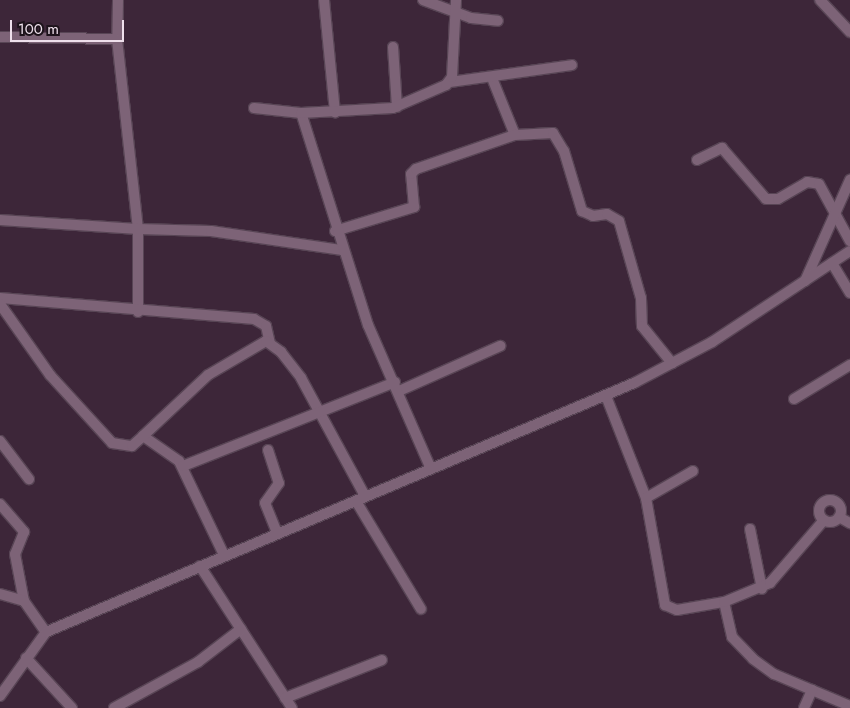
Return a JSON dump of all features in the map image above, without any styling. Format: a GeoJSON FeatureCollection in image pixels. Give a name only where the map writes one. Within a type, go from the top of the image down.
{"type":"FeatureCollection","features":[{"type":"Feature","properties":{"kind":"street"},"geometry":{"type":"LineString","coordinates":[[118,0],[117,39],[138,229],[138,312]]}},
{"type":"Feature","properties":{"kind":"street"},"geometry":{"type":"LineString","coordinates":[[324,0],[335,112]]}},
{"type":"Feature","properties":{"kind":"street"},"geometry":{"type":"LineString","coordinates":[[424,0],[455,11],[498,21]]}},
{"type":"Feature","properties":{"kind":"street"},"geometry":{"type":"LineString","coordinates":[[450,82],[456,0]]}},
{"type":"Feature","properties":{"kind":"street"},"geometry":{"type":"LineString","coordinates":[[820,0],[850,32]]}},
{"type":"Feature","properties":{"kind":"street"},"geometry":{"type":"LineString","coordinates":[[0,37],[117,39]]}},
{"type":"Feature","properties":{"kind":"street"},"geometry":{"type":"LineString","coordinates":[[393,47],[397,107]]}},
{"type":"Feature","properties":{"kind":"street"},"geometry":{"type":"LineString","coordinates":[[254,108],[301,113],[397,107],[450,82],[492,78],[572,65]]}},
{"type":"Feature","properties":{"kind":"street"},"geometry":{"type":"LineString","coordinates":[[492,78],[515,135]]}},
{"type":"Feature","properties":{"kind":"street"},"geometry":{"type":"LineString","coordinates":[[301,113],[340,250],[368,325],[397,386],[431,469]]}},
{"type":"Feature","properties":{"kind":"street"},"geometry":{"type":"LineString","coordinates":[[335,231],[414,207],[411,174],[416,169],[515,135],[553,133],[564,151],[582,210],[593,216],[608,214],[618,221],[641,298],[642,326],[672,363]]}},
{"type":"Feature","properties":{"kind":"street"},"geometry":{"type":"LineString","coordinates":[[697,160],[722,148],[766,199],[778,198],[813,181],[823,189],[850,241]]}},
{"type":"Feature","properties":{"kind":"street"},"geometry":{"type":"LineString","coordinates":[[805,281],[835,209],[850,180]]}},
{"type":"Feature","properties":{"kind":"street"},"geometry":{"type":"LineString","coordinates":[[0,220],[138,229],[211,231],[340,250]]}},
{"type":"Feature","properties":{"kind":"street"},"geometry":{"type":"LineString","coordinates":[[0,696],[46,632],[224,555],[606,396],[672,363],[850,251]]}},
{"type":"Feature","properties":{"kind":"street"},"geometry":{"type":"LineString","coordinates":[[832,262],[850,293]]}},
{"type":"Feature","properties":{"kind":"street"},"geometry":{"type":"LineString","coordinates":[[0,298],[138,312],[254,319],[266,326],[270,343],[293,367],[322,412],[360,498],[421,609]]}},
{"type":"Feature","properties":{"kind":"street"},"geometry":{"type":"LineString","coordinates":[[0,304],[50,375],[112,443],[132,446],[208,375],[266,341],[270,343]]}},
{"type":"Feature","properties":{"kind":"street"},"geometry":{"type":"LineString","coordinates":[[183,466],[500,346]]}},
{"type":"Feature","properties":{"kind":"street"},"geometry":{"type":"LineString","coordinates":[[794,399],[850,365]]}},
{"type":"Feature","properties":{"kind":"street"},"geometry":{"type":"LineString","coordinates":[[606,396],[646,498],[665,605],[677,610],[724,602],[762,589],[824,520],[839,517],[850,523]]}},
{"type":"Feature","properties":{"kind":"street"},"geometry":{"type":"LineString","coordinates":[[143,436],[166,449],[183,466],[224,555]]}},
{"type":"Feature","properties":{"kind":"street"},"geometry":{"type":"LineString","coordinates":[[0,441],[29,479]]}},
{"type":"Feature","properties":{"kind":"street"},"geometry":{"type":"LineString","coordinates":[[268,450],[279,482],[265,503],[278,533]]}},
{"type":"Feature","properties":{"kind":"street"},"geometry":{"type":"LineString","coordinates":[[646,498],[693,470]]}},
{"type":"Feature","properties":{"kind":"street"},"geometry":{"type":"LineString","coordinates":[[824,520],[820,508],[826,501],[838,504],[839,517]]}},
{"type":"Feature","properties":{"kind":"street"},"geometry":{"type":"LineString","coordinates":[[0,504],[24,532],[15,554],[24,600],[46,632]]}},
{"type":"Feature","properties":{"kind":"street"},"geometry":{"type":"LineString","coordinates":[[750,529],[762,589]]}},
{"type":"Feature","properties":{"kind":"street"},"geometry":{"type":"LineString","coordinates":[[200,566],[289,703]]}},
{"type":"Feature","properties":{"kind":"street"},"geometry":{"type":"LineString","coordinates":[[0,594],[24,600]]}},
{"type":"Feature","properties":{"kind":"street"},"geometry":{"type":"LineString","coordinates":[[724,602],[736,643],[774,674],[850,706]]}},
{"type":"Feature","properties":{"kind":"street"},"geometry":{"type":"LineString","coordinates":[[114,708],[198,662],[241,628]]}},
{"type":"Feature","properties":{"kind":"street"},"geometry":{"type":"LineString","coordinates":[[26,658],[72,708]]}},
{"type":"Feature","properties":{"kind":"street"},"geometry":{"type":"LineString","coordinates":[[278,708],[382,660]]}},
{"type":"Feature","properties":{"kind":"street"},"geometry":{"type":"LineString","coordinates":[[804,708],[812,690]]}}]}
